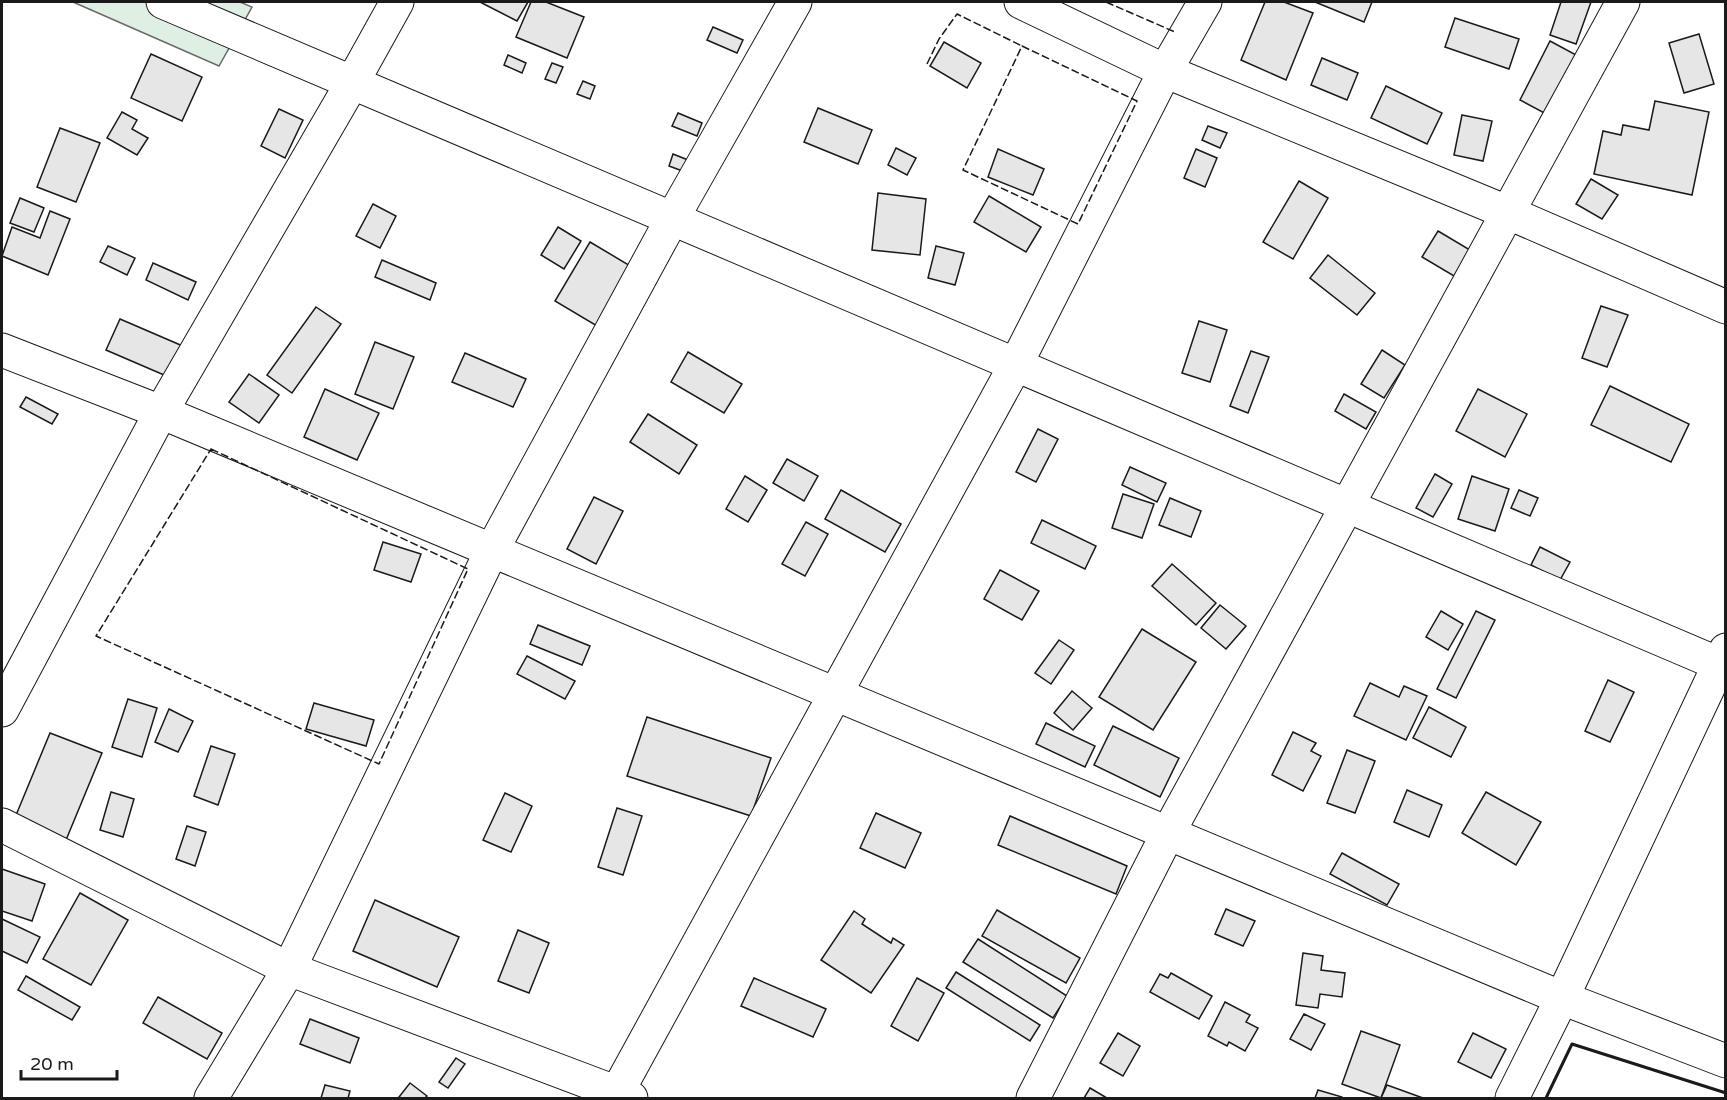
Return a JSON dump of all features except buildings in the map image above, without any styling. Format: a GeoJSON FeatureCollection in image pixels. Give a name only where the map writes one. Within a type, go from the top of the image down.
{"type":"FeatureCollection","features":[{"type":"Feature","properties":{"kind":"street"},"geometry":{"type":"LineString","coordinates":[[163,2],[1347,507],[1723,660],[1512,1098]]}},
{"type":"Feature","properties":{"kind":"street"},"geometry":{"type":"LineString","coordinates":[[2,711],[161,412],[397,2]]}},
{"type":"Feature","properties":{"kind":"street"},"geometry":{"type":"LineString","coordinates":[[211,1098],[289,969],[492,550],[672,219],[795,2]]}},
{"type":"Feature","properties":{"kind":"street"},"geometry":{"type":"LineString","coordinates":[[1021,2],[1165,71],[1509,213],[1725,307]]}},
{"type":"Feature","properties":{"kind":"street"},"geometry":{"type":"LineString","coordinates":[[2,825],[289,969],[621,1096],[835,694],[1015,366],[1165,71],[1205,2]]}},
{"type":"Feature","properties":{"kind":"street"},"geometry":{"type":"LineString","coordinates":[[1032,1098],[1168,833],[1623,2]]}},
{"type":"Feature","properties":{"kind":"street"},"geometry":{"type":"LineString","coordinates":[[2,350],[161,412],[1562,998],[1725,1061]]}},
{"type":"Feature","properties":{"kind":"green space"},"geometry":{"type":"Polygon","coordinates":[[[73,2],[240,2],[252,7],[219,66],[73,2]]]}},
{"type":"Feature","properties":{"kind":"fence"},"geometry":{"type":"LineString","coordinates":[[1106,2],[1175,32]]}},
{"type":"Feature","properties":{"kind":"fence"},"geometry":{"type":"LineString","coordinates":[[927,64],[939,39],[957,14],[1022,46]]}},
{"type":"Feature","properties":{"kind":"fence"},"geometry":{"type":"LineString","coordinates":[[1022,46],[1137,101],[1078,224],[963,170],[1022,46]]}},
{"type":"Feature","properties":{"kind":"fence"},"geometry":{"type":"LineString","coordinates":[[211,449],[468,569],[379,764],[96,636],[211,449]]}},
{"type":"Feature","properties":{"kind":"wall"},"geometry":{"type":"LineString","coordinates":[[1546,1098],[1572,1044],[1726,1093]]}}]}
